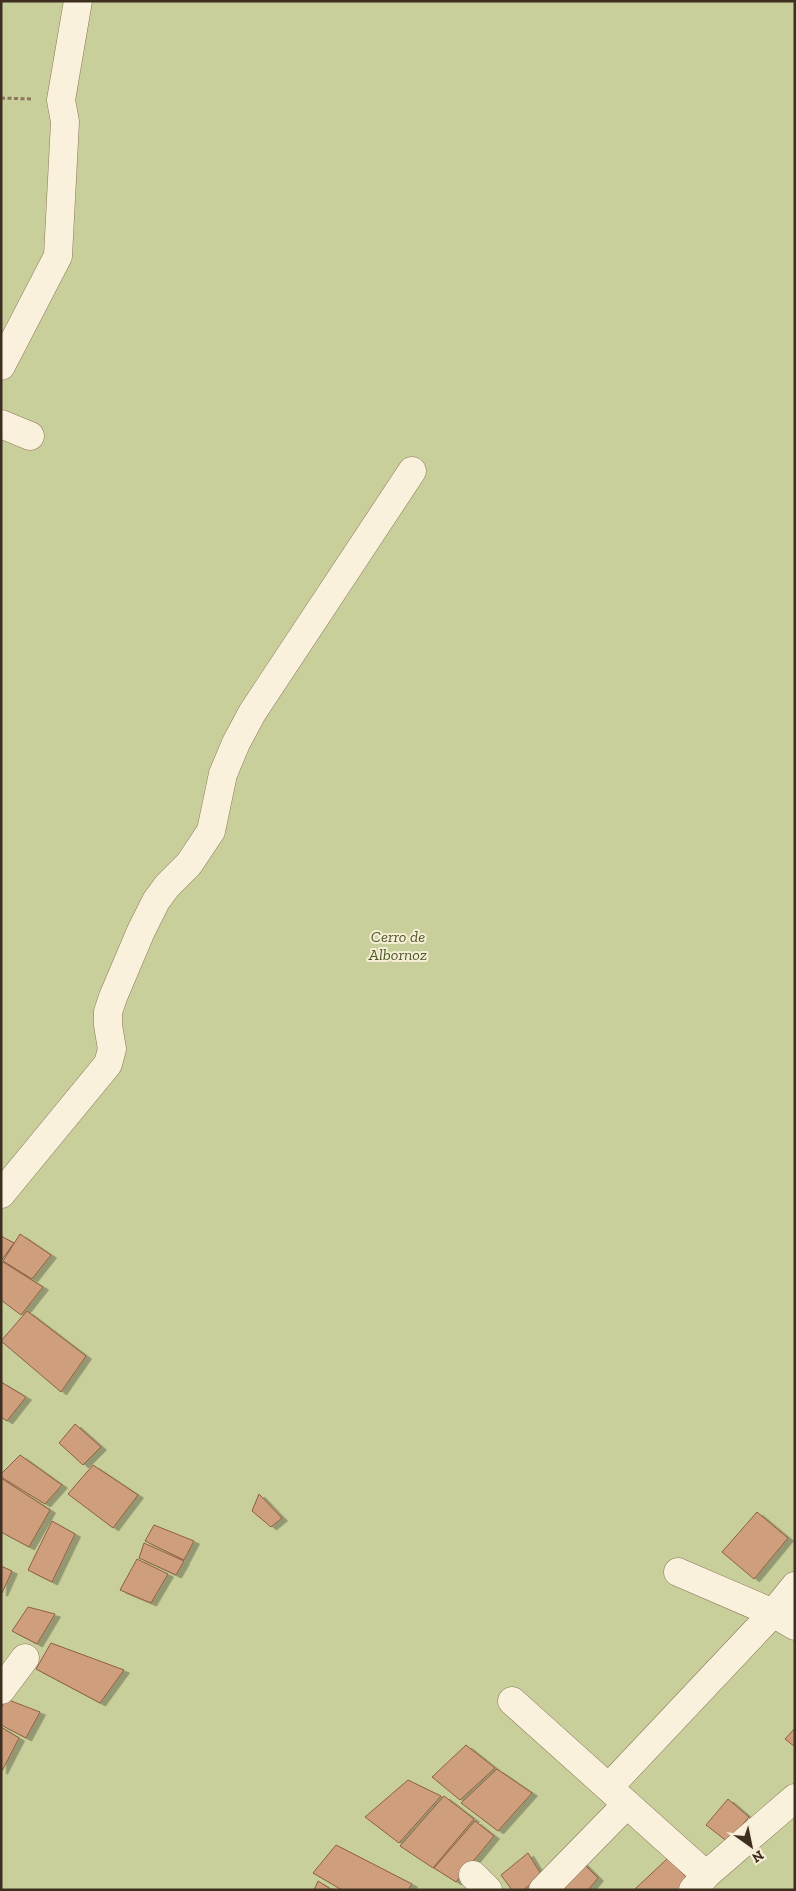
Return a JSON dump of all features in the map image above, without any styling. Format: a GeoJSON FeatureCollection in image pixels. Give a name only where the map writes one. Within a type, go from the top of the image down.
{"type":"FeatureCollection","features":[{"type":"Feature","properties":{"kind":"street"},"geometry":{"type":"LineString","coordinates":[[1,366],[58,256],[65,122],[60,100],[78,1]]}},
{"type":"Feature","properties":{"kind":"street"},"geometry":{"type":"LineString","coordinates":[[1,424],[30,436]]}},
{"type":"Feature","properties":{"kind":"street"},"geometry":{"type":"LineString","coordinates":[[1,1194],[108,1064],[112,1049],[108,1012],[113,997],[156,901],[167,886],[189,864],[211,831],[223,774],[236,743],[252,713],[412,471]]}},
{"type":"Feature","properties":{"kind":"street"},"geometry":{"type":"LineString","coordinates":[[678,1572],[784,1620]]}},
{"type":"Feature","properties":{"kind":"street"},"geometry":{"type":"LineString","coordinates":[[543,1890],[618,1795],[784,1620],[795,1586]]}},
{"type":"Feature","properties":{"kind":"street"},"geometry":{"type":"LineString","coordinates":[[1,1690],[25,1658]]}},
{"type":"Feature","properties":{"kind":"street"},"geometry":{"type":"LineString","coordinates":[[512,1701],[618,1795],[700,1882],[795,1798]]}},
{"type":"Feature","properties":{"kind":"green space","name":"Cerro de Albornoz"},"geometry":{"type":"Polygon","coordinates":[[[1,1],[795,1],[795,1890],[1,1890],[1,1]]]}},
{"type":"Feature","properties":{"kind":"building"},"geometry":{"type":"Polygon","coordinates":[[[20,1234],[51,1255],[32,1279],[3,1261],[20,1234]]]}},
{"type":"Feature","properties":{"kind":"building"},"geometry":{"type":"Polygon","coordinates":[[[1,1236],[14,1243],[1,1261],[1,1236]]]}},
{"type":"Feature","properties":{"kind":"building"},"geometry":{"type":"Polygon","coordinates":[[[3,1262],[43,1287],[21,1315],[1,1300],[1,1264],[3,1262]]]}},
{"type":"Feature","properties":{"kind":"building"},"geometry":{"type":"Polygon","coordinates":[[[27,1311],[86,1356],[61,1392],[1,1341],[27,1311]]]}},
{"type":"Feature","properties":{"kind":"building"},"geometry":{"type":"Polygon","coordinates":[[[1,1382],[26,1397],[7,1421],[1,1417],[1,1382]]]}},
{"type":"Feature","properties":{"kind":"building"},"geometry":{"type":"Polygon","coordinates":[[[75,1424],[101,1447],[83,1465],[59,1443],[75,1424]]]}},
{"type":"Feature","properties":{"kind":"building"},"geometry":{"type":"Polygon","coordinates":[[[20,1455],[62,1485],[45,1504],[1,1477],[1,1474],[20,1455]]]}},
{"type":"Feature","properties":{"kind":"building"},"geometry":{"type":"Polygon","coordinates":[[[93,1465],[138,1495],[113,1528],[68,1494],[93,1465]]]}},
{"type":"Feature","properties":{"kind":"building"},"geometry":{"type":"Polygon","coordinates":[[[1,1478],[50,1510],[29,1547],[1,1532],[1,1478]]]}},
{"type":"Feature","properties":{"kind":"building"},"geometry":{"type":"Polygon","coordinates":[[[259,1494],[282,1518],[271,1527],[252,1511],[259,1494]]]}},
{"type":"Feature","properties":{"kind":"building"},"geometry":{"type":"Polygon","coordinates":[[[757,1512],[788,1538],[754,1579],[722,1552],[757,1512]]]}},
{"type":"Feature","properties":{"kind":"building"},"geometry":{"type":"Polygon","coordinates":[[[52,1521],[75,1534],[52,1582],[28,1570],[52,1521]]]}},
{"type":"Feature","properties":{"kind":"building"},"geometry":{"type":"Polygon","coordinates":[[[154,1525],[194,1541],[184,1560],[145,1541],[154,1525]]]}},
{"type":"Feature","properties":{"kind":"building"},"geometry":{"type":"Polygon","coordinates":[[[144,1543],[184,1561],[176,1575],[139,1558],[144,1543]]]}},
{"type":"Feature","properties":{"kind":"building"},"geometry":{"type":"Polygon","coordinates":[[[137,1559],[168,1574],[151,1603],[120,1590],[137,1559]]]}},
{"type":"Feature","properties":{"kind":"building"},"geometry":{"type":"Polygon","coordinates":[[[1,1566],[12,1571],[2,1593],[1,1593],[1,1566]]]}},
{"type":"Feature","properties":{"kind":"building"},"geometry":{"type":"Polygon","coordinates":[[[28,1607],[55,1614],[37,1644],[12,1631],[28,1607]]]}},
{"type":"Feature","properties":{"kind":"building"},"geometry":{"type":"Polygon","coordinates":[[[51,1643],[124,1670],[100,1703],[36,1669],[51,1643]]]}},
{"type":"Feature","properties":{"kind":"building"},"geometry":{"type":"Polygon","coordinates":[[[6,1699],[40,1712],[26,1738],[1,1725],[1,1708],[6,1699]]]}},
{"type":"Feature","properties":{"kind":"building"},"geometry":{"type":"Polygon","coordinates":[[[1,1727],[19,1738],[2,1771],[1,1771],[1,1727]]]}},
{"type":"Feature","properties":{"kind":"building"},"geometry":{"type":"Polygon","coordinates":[[[795,1728],[795,1747],[785,1739],[795,1728]]]}},
{"type":"Feature","properties":{"kind":"building"},"geometry":{"type":"Polygon","coordinates":[[[466,1745],[495,1768],[460,1800],[432,1777],[466,1745]]]}},
{"type":"Feature","properties":{"kind":"building"},"geometry":{"type":"Polygon","coordinates":[[[497,1769],[532,1793],[498,1831],[461,1803],[497,1769]]]}},
{"type":"Feature","properties":{"kind":"building"},"geometry":{"type":"Polygon","coordinates":[[[408,1780],[441,1796],[399,1843],[365,1817],[408,1780]]]}},
{"type":"Feature","properties":{"kind":"building"},"geometry":{"type":"Polygon","coordinates":[[[444,1796],[474,1819],[433,1868],[400,1846],[444,1796]]]}},
{"type":"Feature","properties":{"kind":"building"},"geometry":{"type":"Polygon","coordinates":[[[728,1799],[749,1817],[728,1842],[706,1825],[728,1799]]]}},
{"type":"Feature","properties":{"kind":"building"},"geometry":{"type":"Polygon","coordinates":[[[475,1821],[494,1836],[456,1882],[434,1868],[475,1821]]]}},
{"type":"Feature","properties":{"kind":"building"},"geometry":{"type":"Polygon","coordinates":[[[336,1845],[412,1884],[408,1890],[342,1890],[313,1873],[336,1845]]]}},
{"type":"Feature","properties":{"kind":"building"},"geometry":{"type":"Polygon","coordinates":[[[528,1853],[542,1876],[523,1890],[512,1890],[501,1875],[528,1853]]]}},
{"type":"Feature","properties":{"kind":"building"},"geometry":{"type":"Polygon","coordinates":[[[668,1858],[692,1883],[684,1890],[635,1889],[668,1858]]]}},
{"type":"Feature","properties":{"kind":"building"},"geometry":{"type":"Polygon","coordinates":[[[579,1859],[598,1878],[588,1890],[566,1890],[558,1885],[579,1859]]]}},
{"type":"Feature","properties":{"kind":"building"},"geometry":{"type":"Polygon","coordinates":[[[318,1881],[332,1890],[314,1890],[318,1881]]]}}]}
